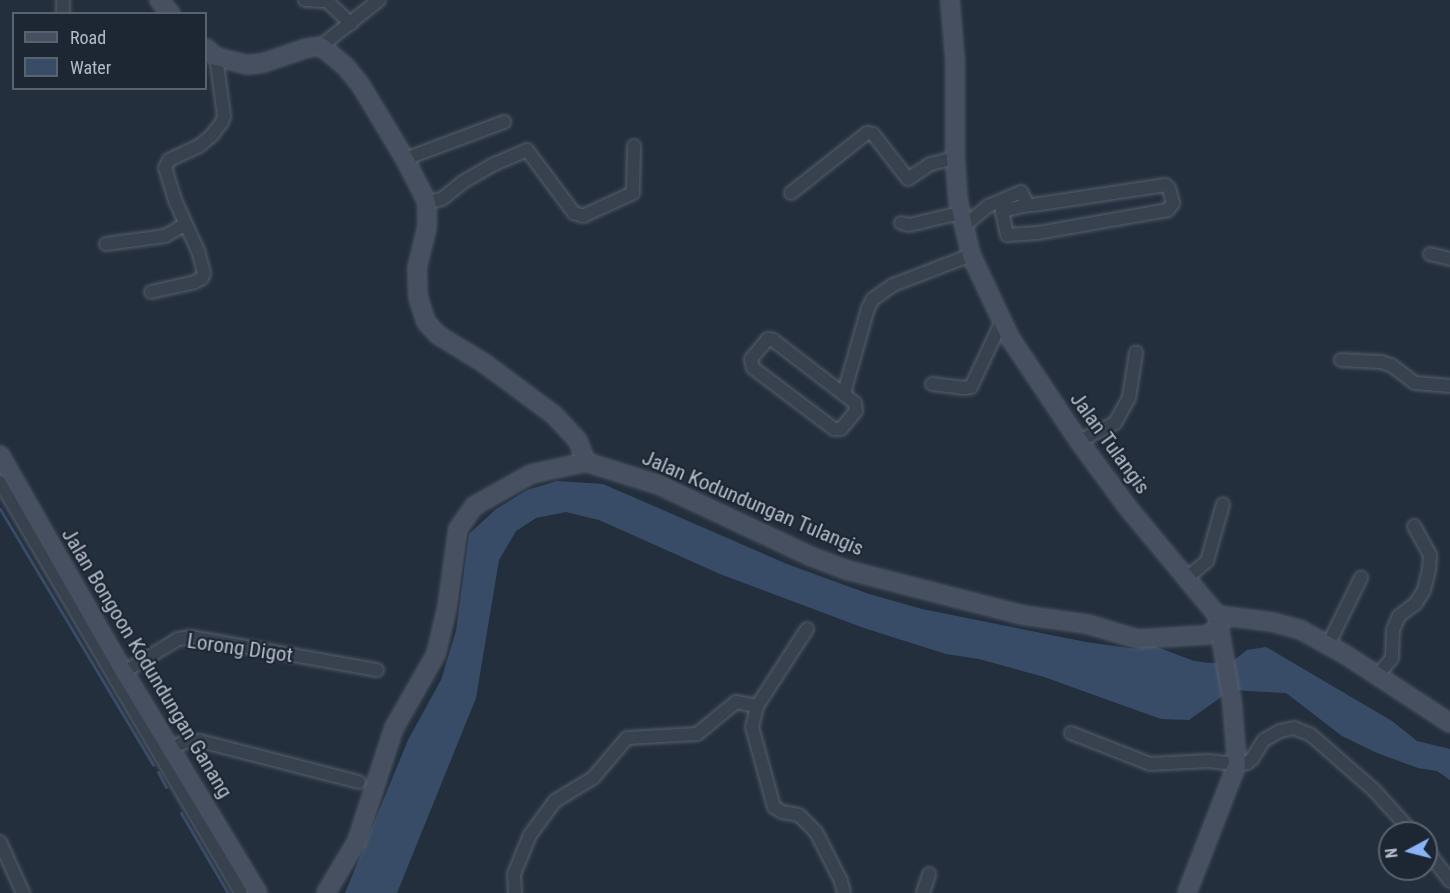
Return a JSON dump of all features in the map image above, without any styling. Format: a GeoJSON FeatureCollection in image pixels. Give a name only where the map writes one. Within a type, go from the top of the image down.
{"type":"FeatureCollection","features":[{"type":"Feature","properties":{"kind":"street"},"geometry":{"type":"LineString","coordinates":[[159,0],[169,12]]}},
{"type":"Feature","properties":{"kind":"street"},"geometry":{"type":"LineString","coordinates":[[305,0],[327,1],[351,24]]}},
{"type":"Feature","properties":{"kind":"street"},"geometry":{"type":"LineString","coordinates":[[211,52],[238,63],[255,64],[325,43],[379,0]]}},
{"type":"Feature","properties":{"kind":"street","name":"Jalan Tulangis"},"geometry":{"type":"LineString","coordinates":[[950,0],[956,61],[955,158],[961,216],[971,255],[1002,321],[1028,367],[1129,509],[1188,577],[1219,621],[1232,702],[1237,764],[1187,893]]}},
{"type":"Feature","properties":{"kind":"street"},"geometry":{"type":"LineString","coordinates":[[325,43],[360,84],[412,156],[435,201]]}},
{"type":"Feature","properties":{"kind":"street"},"geometry":{"type":"LineString","coordinates":[[151,292],[202,278],[204,266],[169,186],[165,168],[170,160],[200,146],[222,122],[224,116],[211,52]]}},
{"type":"Feature","properties":{"kind":"street"},"geometry":{"type":"LineString","coordinates":[[412,156],[504,122]]}},
{"type":"Feature","properties":{"kind":"street"},"geometry":{"type":"LineString","coordinates":[[791,193],[867,133],[873,134],[908,179],[930,164],[955,158]]}},
{"type":"Feature","properties":{"kind":"street"},"geometry":{"type":"LineString","coordinates":[[586,462],[578,441],[554,416],[512,383],[438,335],[426,322],[418,297],[417,268],[435,201],[492,165],[527,150],[574,213],[583,216],[633,193],[634,146]]}},
{"type":"Feature","properties":{"kind":"street"},"geometry":{"type":"LineString","coordinates":[[1165,185],[1169,188],[1173,203],[1168,210],[1037,233],[1007,235],[1002,211],[1028,205],[1165,185]]}},
{"type":"Feature","properties":{"kind":"street"},"geometry":{"type":"LineString","coordinates":[[901,223],[909,225],[961,216],[1021,192],[1028,205]]}},
{"type":"Feature","properties":{"kind":"street"},"geometry":{"type":"LineString","coordinates":[[961,216],[988,206]]}},
{"type":"Feature","properties":{"kind":"street"},"geometry":{"type":"LineString","coordinates":[[106,244],[165,236],[186,224]]}},
{"type":"Feature","properties":{"kind":"street"},"geometry":{"type":"LineString","coordinates":[[1430,254],[1450,259]]}},
{"type":"Feature","properties":{"kind":"street"},"geometry":{"type":"LineString","coordinates":[[844,393],[868,308],[873,299],[893,285],[971,255]]}},
{"type":"Feature","properties":{"kind":"street"},"geometry":{"type":"LineString","coordinates":[[932,384],[970,387],[1002,321]]}},
{"type":"Feature","properties":{"kind":"street"},"geometry":{"type":"LineString","coordinates":[[773,340],[844,393],[856,407],[838,430],[753,368],[751,359],[764,342],[773,340]]}},
{"type":"Feature","properties":{"kind":"street"},"geometry":{"type":"LineString","coordinates":[[1079,441],[1115,423],[1129,398],[1136,353]]}},
{"type":"Feature","properties":{"kind":"street"},"geometry":{"type":"LineString","coordinates":[[1341,360],[1391,364],[1415,383],[1450,386]]}},
{"type":"Feature","properties":{"kind":"street","name":"Jalan Bongoon Kodundungan Ganang"},"geometry":{"type":"LineString","coordinates":[[0,455],[119,675],[165,752],[258,893]]}},
{"type":"Feature","properties":{"kind":"street","name":"Jalan Kodundungan Tulangis"},"geometry":{"type":"LineString","coordinates":[[326,893],[357,841],[394,728],[436,654],[447,608],[458,529],[462,520],[474,506],[517,481],[542,471],[586,462],[659,485],[810,556],[896,584],[1022,615],[1087,624],[1137,639],[1206,635],[1219,621]]}},
{"type":"Feature","properties":{"kind":"street"},"geometry":{"type":"LineString","coordinates":[[0,482],[99,640]]}},
{"type":"Feature","properties":{"kind":"street"},"geometry":{"type":"LineString","coordinates":[[1188,577],[1208,561],[1223,504]]}},
{"type":"Feature","properties":{"kind":"street"},"geometry":{"type":"LineString","coordinates":[[1377,676],[1392,658],[1393,630],[1399,616],[1420,596],[1430,570],[1430,555],[1414,526]]}},
{"type":"Feature","properties":{"kind":"street"},"geometry":{"type":"LineString","coordinates":[[1328,645],[1361,578]]}},
{"type":"Feature","properties":{"kind":"street"},"geometry":{"type":"LineString","coordinates":[[1219,621],[1272,622],[1301,630],[1450,723]]}},
{"type":"Feature","properties":{"kind":"street"},"geometry":{"type":"LineString","coordinates":[[807,629],[757,706],[752,727],[770,800],[774,807],[782,812],[799,815],[816,832],[841,882],[844,893]]}},
{"type":"Feature","properties":{"kind":"street","name":"Lorong Digot"},"geometry":{"type":"LineString","coordinates":[[119,675],[178,639],[191,637],[377,670]]}},
{"type":"Feature","properties":{"kind":"street"},"geometry":{"type":"LineString","coordinates":[[515,893],[514,874],[530,835],[555,801],[593,778],[627,738],[697,734],[736,702],[757,706]]}},
{"type":"Feature","properties":{"kind":"street"},"geometry":{"type":"LineString","coordinates":[[1071,732],[1150,764],[1208,761],[1237,764],[1247,763],[1264,740],[1280,731],[1294,728],[1311,735],[1374,790],[1402,821]]}},
{"type":"Feature","properties":{"kind":"street"},"geometry":{"type":"LineString","coordinates":[[241,893],[165,752],[184,742],[200,741],[359,782]]}},
{"type":"Feature","properties":{"kind":"street"},"geometry":{"type":"LineString","coordinates":[[0,842],[23,893]]}},
{"type":"Feature","properties":{"kind":"street"},"geometry":{"type":"LineString","coordinates":[[1438,865],[1450,881]]}},
{"type":"Feature","properties":{"kind":"street"},"geometry":{"type":"LineString","coordinates":[[922,893],[929,874]]}},
{"type":"Feature","properties":{"kind":"water"},"geometry":{"type":"Polygon","coordinates":[[[557,481],[603,484],[787,564],[869,594],[922,609],[1086,642],[1136,649],[1149,644],[1194,661],[1210,663],[1233,661],[1247,650],[1266,647],[1392,721],[1417,741],[1450,749],[1450,780],[1437,771],[1418,768],[1377,753],[1342,736],[1286,693],[1231,690],[1189,720],[1161,719],[1044,677],[979,659],[946,654],[864,628],[720,574],[599,520],[566,512],[536,518],[516,531],[499,560],[476,698],[397,893],[345,893],[408,740],[441,680],[456,631],[469,534],[496,509],[527,490],[557,481]]]}},
{"type":"Feature","properties":{"kind":"waterway"},"geometry":{"type":"LineString","coordinates":[[0,509],[153,765]]}},
{"type":"Feature","properties":{"kind":"waterway"},"geometry":{"type":"LineString","coordinates":[[158,772],[166,787]]}},
{"type":"Feature","properties":{"kind":"waterway"},"geometry":{"type":"LineString","coordinates":[[181,813],[228,893]]}}]}
